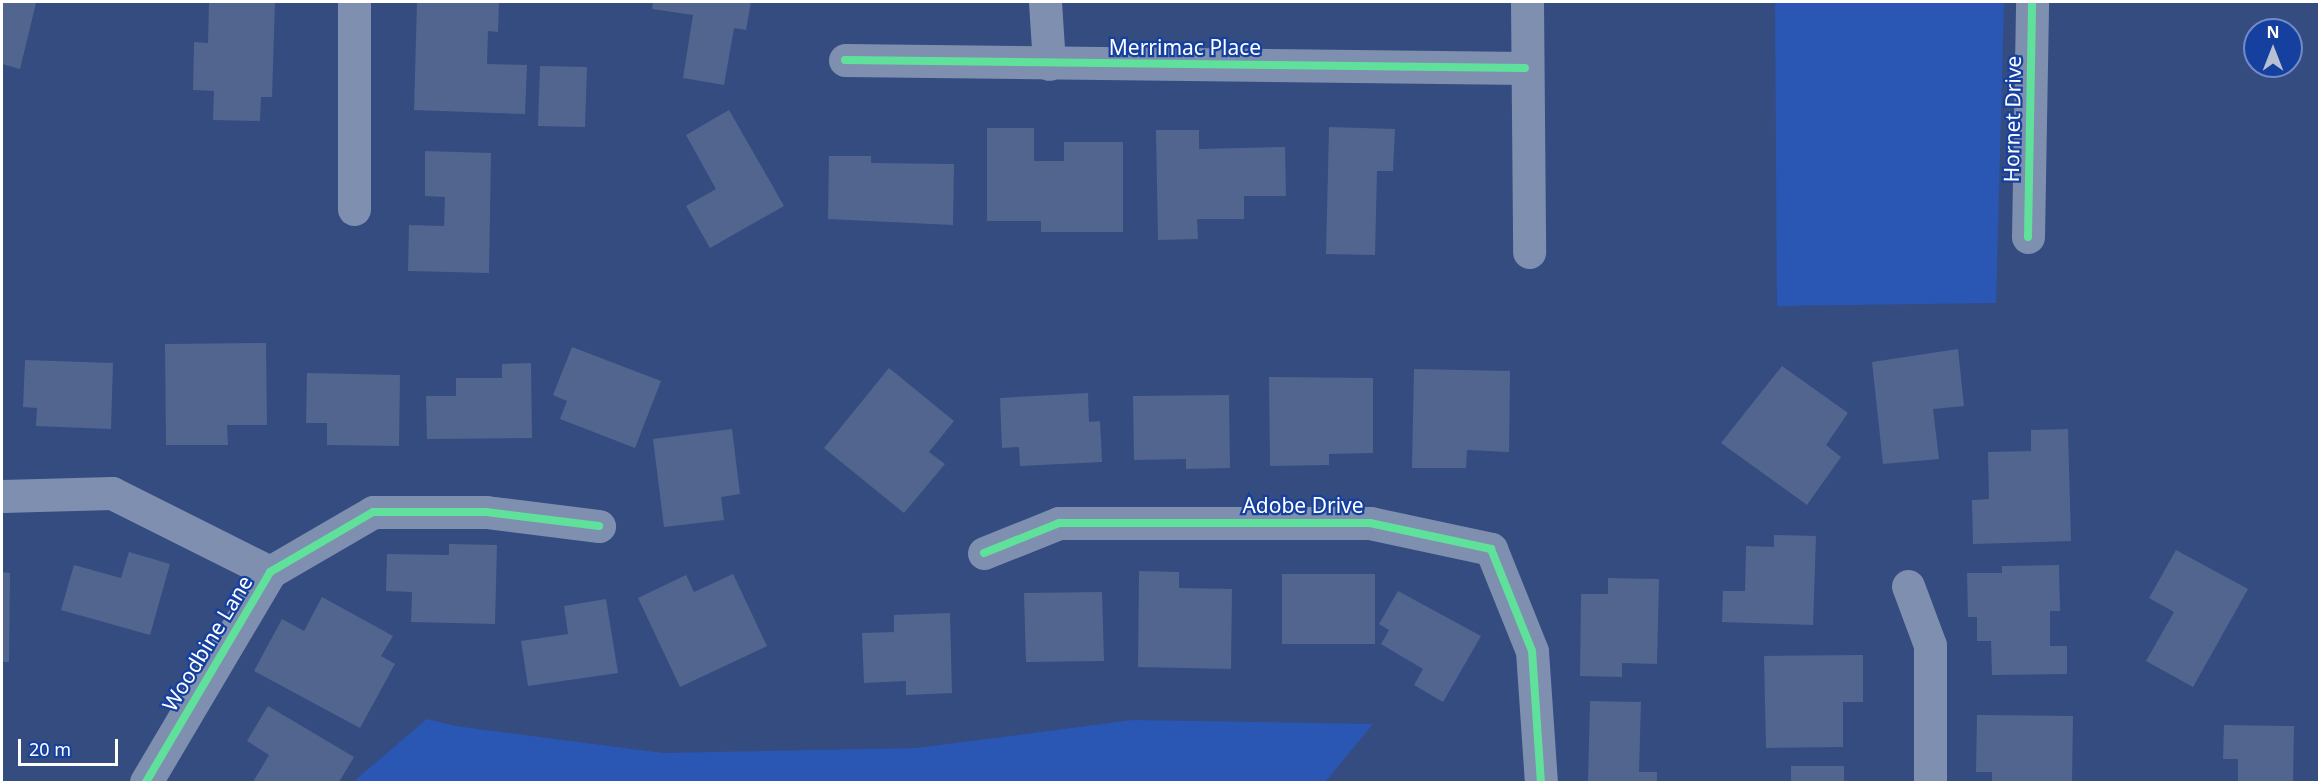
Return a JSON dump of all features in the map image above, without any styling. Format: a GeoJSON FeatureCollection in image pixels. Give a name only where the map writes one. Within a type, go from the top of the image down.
{"type":"FeatureCollection","features":[{"type":"Feature","properties":{"kind":"street"},"geometry":{"type":"LineString","coordinates":[[354,2],[354,208]]}},
{"type":"Feature","properties":{"kind":"street"},"geometry":{"type":"LineString","coordinates":[[1045,2],[1049,64]]}},
{"type":"Feature","properties":{"kind":"street"},"geometry":{"type":"LineString","coordinates":[[1527,2],[1525,68],[1529,252]]}},
{"type":"Feature","properties":{"kind":"street","name":"Hornet Drive"},"geometry":{"type":"LineString","coordinates":[[2028,237],[2032,2]]}},
{"type":"Feature","properties":{"kind":"street","name":"Merrimac Place"},"geometry":{"type":"LineString","coordinates":[[845,60],[1525,68]]}},
{"type":"Feature","properties":{"kind":"street"},"geometry":{"type":"LineString","coordinates":[[2,496],[112,493],[270,572]]}},
{"type":"Feature","properties":{"kind":"street","name":"Woodbine Lane"},"geometry":{"type":"LineString","coordinates":[[146,783],[270,572],[373,512],[486,512],[599,526]]}},
{"type":"Feature","properties":{"kind":"street","name":"Adobe Drive"},"geometry":{"type":"LineString","coordinates":[[984,553],[1059,523],[1370,523],[1491,549],[1532,651],[1541,783]]}},
{"type":"Feature","properties":{"kind":"street"},"geometry":{"type":"LineString","coordinates":[[1908,586],[1930,645],[1930,783]]}},
{"type":"Feature","properties":{"kind":"shaded area"},"geometry":{"type":"Polygon","coordinates":[[[1775,2],[2004,2],[1996,303],[1777,306],[1775,2]]]}},
{"type":"Feature","properties":{"kind":"shaded area"},"geometry":{"type":"Polygon","coordinates":[[[427,719],[455,726],[663,753],[917,748],[1133,720],[1373,724],[1325,782],[353,782],[427,719]]]}},
{"type":"Feature","properties":{"kind":"building"},"geometry":{"type":"Polygon","coordinates":[[[2,2],[36,3],[20,69],[2,64],[2,2]]]}},
{"type":"Feature","properties":{"kind":"building"},"geometry":{"type":"Polygon","coordinates":[[[209,2],[275,2],[272,97],[261,97],[260,121],[213,120],[214,91],[193,90],[194,42],[208,43],[209,2]]]}},
{"type":"Feature","properties":{"kind":"building"},"geometry":{"type":"Polygon","coordinates":[[[417,2],[499,2],[498,32],[488,31],[487,64],[527,65],[525,114],[414,110],[417,2]]]}},
{"type":"Feature","properties":{"kind":"building"},"geometry":{"type":"Polygon","coordinates":[[[653,2],[751,2],[746,30],[734,28],[724,85],[683,78],[693,15],[652,9],[653,2]]]}},
{"type":"Feature","properties":{"kind":"building"},"geometry":{"type":"Polygon","coordinates":[[[540,66],[587,67],[585,127],[538,126],[540,66]]]}},
{"type":"Feature","properties":{"kind":"building"},"geometry":{"type":"Polygon","coordinates":[[[729,110],[784,206],[710,248],[686,206],[716,189],[686,135],[729,110]]]}},
{"type":"Feature","properties":{"kind":"building"},"geometry":{"type":"Polygon","coordinates":[[[1329,127],[1395,129],[1393,171],[1377,171],[1375,255],[1326,254],[1329,127]]]}},
{"type":"Feature","properties":{"kind":"building"},"geometry":{"type":"Polygon","coordinates":[[[987,128],[1034,128],[1034,161],[1064,161],[1064,142],[1123,142],[1123,232],[1041,232],[1041,221],[987,221],[987,128]]]}},
{"type":"Feature","properties":{"kind":"building"},"geometry":{"type":"Polygon","coordinates":[[[1156,130],[1199,130],[1199,149],[1285,147],[1286,196],[1244,196],[1244,219],[1197,219],[1198,239],[1158,240],[1156,130]]]}},
{"type":"Feature","properties":{"kind":"building"},"geometry":{"type":"Polygon","coordinates":[[[425,151],[491,153],[489,273],[408,271],[409,225],[444,226],[445,197],[425,196],[425,151]]]}},
{"type":"Feature","properties":{"kind":"building"},"geometry":{"type":"Polygon","coordinates":[[[829,156],[871,156],[871,163],[954,164],[953,225],[828,219],[829,156]]]}},
{"type":"Feature","properties":{"kind":"building"},"geometry":{"type":"Polygon","coordinates":[[[266,343],[267,425],[227,425],[228,445],[166,445],[165,344],[266,343]]]}},
{"type":"Feature","properties":{"kind":"building"},"geometry":{"type":"Polygon","coordinates":[[[572,347],[661,381],[635,448],[560,419],[567,401],[553,395],[572,347]]]}},
{"type":"Feature","properties":{"kind":"building"},"geometry":{"type":"Polygon","coordinates":[[[1958,349],[1964,406],[1933,409],[1939,459],[1883,464],[1872,362],[1958,349]]]}},
{"type":"Feature","properties":{"kind":"building"},"geometry":{"type":"Polygon","coordinates":[[[25,360],[113,363],[111,429],[36,426],[37,408],[23,407],[25,360]]]}},
{"type":"Feature","properties":{"kind":"building"},"geometry":{"type":"Polygon","coordinates":[[[531,363],[532,438],[427,439],[426,396],[456,396],[456,378],[502,378],[502,364],[531,363]]]}},
{"type":"Feature","properties":{"kind":"building"},"geometry":{"type":"Polygon","coordinates":[[[1782,366],[1848,413],[1826,445],[1841,457],[1807,505],[1721,443],[1782,366]]]}},
{"type":"Feature","properties":{"kind":"building"},"geometry":{"type":"Polygon","coordinates":[[[889,368],[954,421],[929,452],[945,464],[904,513],[824,448],[889,368]]]}},
{"type":"Feature","properties":{"kind":"building"},"geometry":{"type":"Polygon","coordinates":[[[1414,369],[1510,371],[1509,452],[1467,450],[1466,468],[1412,468],[1414,369]]]}},
{"type":"Feature","properties":{"kind":"building"},"geometry":{"type":"Polygon","coordinates":[[[307,373],[400,375],[399,446],[327,445],[327,423],[306,423],[307,373]]]}},
{"type":"Feature","properties":{"kind":"building"},"geometry":{"type":"Polygon","coordinates":[[[1269,377],[1373,378],[1373,453],[1329,454],[1329,465],[1270,466],[1269,377]]]}},
{"type":"Feature","properties":{"kind":"building"},"geometry":{"type":"Polygon","coordinates":[[[1088,393],[1089,422],[1100,421],[1102,462],[1020,466],[1019,447],[1002,448],[1000,398],[1088,393]]]}},
{"type":"Feature","properties":{"kind":"building"},"geometry":{"type":"Polygon","coordinates":[[[1229,395],[1230,468],[1186,469],[1186,459],[1134,460],[1133,396],[1229,395]]]}},
{"type":"Feature","properties":{"kind":"building"},"geometry":{"type":"Polygon","coordinates":[[[732,429],[740,494],[721,497],[724,520],[664,527],[653,439],[732,429]]]}},
{"type":"Feature","properties":{"kind":"building"},"geometry":{"type":"Polygon","coordinates":[[[2068,429],[2071,541],[1973,544],[1972,500],[1989,499],[1988,452],[2031,451],[2031,430],[2068,429]]]}},
{"type":"Feature","properties":{"kind":"building"},"geometry":{"type":"Polygon","coordinates":[[[1774,535],[1816,536],[1813,625],[1722,622],[1723,591],[1745,591],[1746,546],[1774,547],[1774,535]]]}},
{"type":"Feature","properties":{"kind":"building"},"geometry":{"type":"Polygon","coordinates":[[[449,544],[497,545],[495,624],[411,622],[412,592],[386,591],[387,554],[449,555],[449,544]]]}},
{"type":"Feature","properties":{"kind":"building"},"geometry":{"type":"Polygon","coordinates":[[[2176,550],[2248,589],[2193,687],[2146,661],[2174,612],[2149,598],[2176,550]]]}},
{"type":"Feature","properties":{"kind":"building"},"geometry":{"type":"Polygon","coordinates":[[[129,552],[170,564],[150,635],[61,610],[74,565],[121,578],[129,552]]]}},
{"type":"Feature","properties":{"kind":"building"},"geometry":{"type":"Polygon","coordinates":[[[2059,565],[2060,611],[2050,611],[2050,646],[2067,646],[2067,674],[1992,675],[1991,641],[1977,641],[1977,617],[1968,617],[1967,573],[2002,573],[2002,566],[2059,565]]]}},
{"type":"Feature","properties":{"kind":"building"},"geometry":{"type":"Polygon","coordinates":[[[1139,571],[1179,572],[1179,588],[1232,589],[1231,669],[1138,667],[1139,571]]]}},
{"type":"Feature","properties":{"kind":"building"},"geometry":{"type":"Polygon","coordinates":[[[2,572],[10,573],[9,662],[2,662],[2,572]]]}},
{"type":"Feature","properties":{"kind":"building"},"geometry":{"type":"Polygon","coordinates":[[[733,574],[767,646],[680,687],[638,598],[686,575],[694,592],[733,574]]]}},
{"type":"Feature","properties":{"kind":"building"},"geometry":{"type":"Polygon","coordinates":[[[1282,574],[1375,574],[1375,644],[1282,644],[1282,574]]]}},
{"type":"Feature","properties":{"kind":"building"},"geometry":{"type":"Polygon","coordinates":[[[1608,578],[1659,579],[1657,664],[1622,663],[1622,677],[1580,676],[1581,594],[1608,594],[1608,578]]]}},
{"type":"Feature","properties":{"kind":"building"},"geometry":{"type":"Polygon","coordinates":[[[1398,591],[1481,636],[1443,702],[1414,685],[1423,669],[1381,644],[1389,630],[1379,624],[1398,591]]]}},
{"type":"Feature","properties":{"kind":"building"},"geometry":{"type":"Polygon","coordinates":[[[1102,592],[1104,661],[1026,662],[1024,593],[1102,592]]]}},
{"type":"Feature","properties":{"kind":"building"},"geometry":{"type":"Polygon","coordinates":[[[322,597],[393,636],[381,656],[395,664],[360,728],[254,671],[282,619],[304,631],[322,597]]]}},
{"type":"Feature","properties":{"kind":"building"},"geometry":{"type":"Polygon","coordinates":[[[606,599],[618,673],[528,686],[521,641],[568,634],[564,606],[606,599]]]}},
{"type":"Feature","properties":{"kind":"building"},"geometry":{"type":"Polygon","coordinates":[[[950,613],[952,693],[906,695],[906,681],[864,683],[862,633],[894,632],[894,615],[950,613]]]}},
{"type":"Feature","properties":{"kind":"building"},"geometry":{"type":"Polygon","coordinates":[[[1863,655],[1863,702],[1843,702],[1843,747],[1766,748],[1764,656],[1863,655]]]}},
{"type":"Feature","properties":{"kind":"building"},"geometry":{"type":"Polygon","coordinates":[[[1590,701],[1641,702],[1639,772],[1657,772],[1657,782],[1588,782],[1590,701]]]}},
{"type":"Feature","properties":{"kind":"building"},"geometry":{"type":"Polygon","coordinates":[[[268,706],[354,757],[339,782],[253,782],[269,755],[247,741],[268,706]]]}},
{"type":"Feature","properties":{"kind":"building"},"geometry":{"type":"Polygon","coordinates":[[[1977,715],[2073,716],[2072,782],[1992,782],[1992,772],[1976,772],[1977,715]]]}},
{"type":"Feature","properties":{"kind":"building"},"geometry":{"type":"Polygon","coordinates":[[[2224,725],[2294,726],[2293,782],[2238,782],[2238,759],[2223,759],[2224,725]]]}},
{"type":"Feature","properties":{"kind":"building"},"geometry":{"type":"Polygon","coordinates":[[[1791,766],[1844,766],[1844,782],[1791,782],[1791,766]]]}},
{"type":"Feature","properties":{"kind":"cycle path"},"geometry":{"type":"LineString","coordinates":[[2028,237],[2032,2]]}},
{"type":"Feature","properties":{"kind":"cycle path"},"geometry":{"type":"LineString","coordinates":[[845,60],[1525,68]]}},
{"type":"Feature","properties":{"kind":"cycle path"},"geometry":{"type":"LineString","coordinates":[[146,782],[270,572],[373,512],[486,512],[599,526]]}},
{"type":"Feature","properties":{"kind":"cycle path"},"geometry":{"type":"LineString","coordinates":[[984,553],[1059,523],[1370,523],[1491,549],[1532,651],[1541,782]]}}]}
